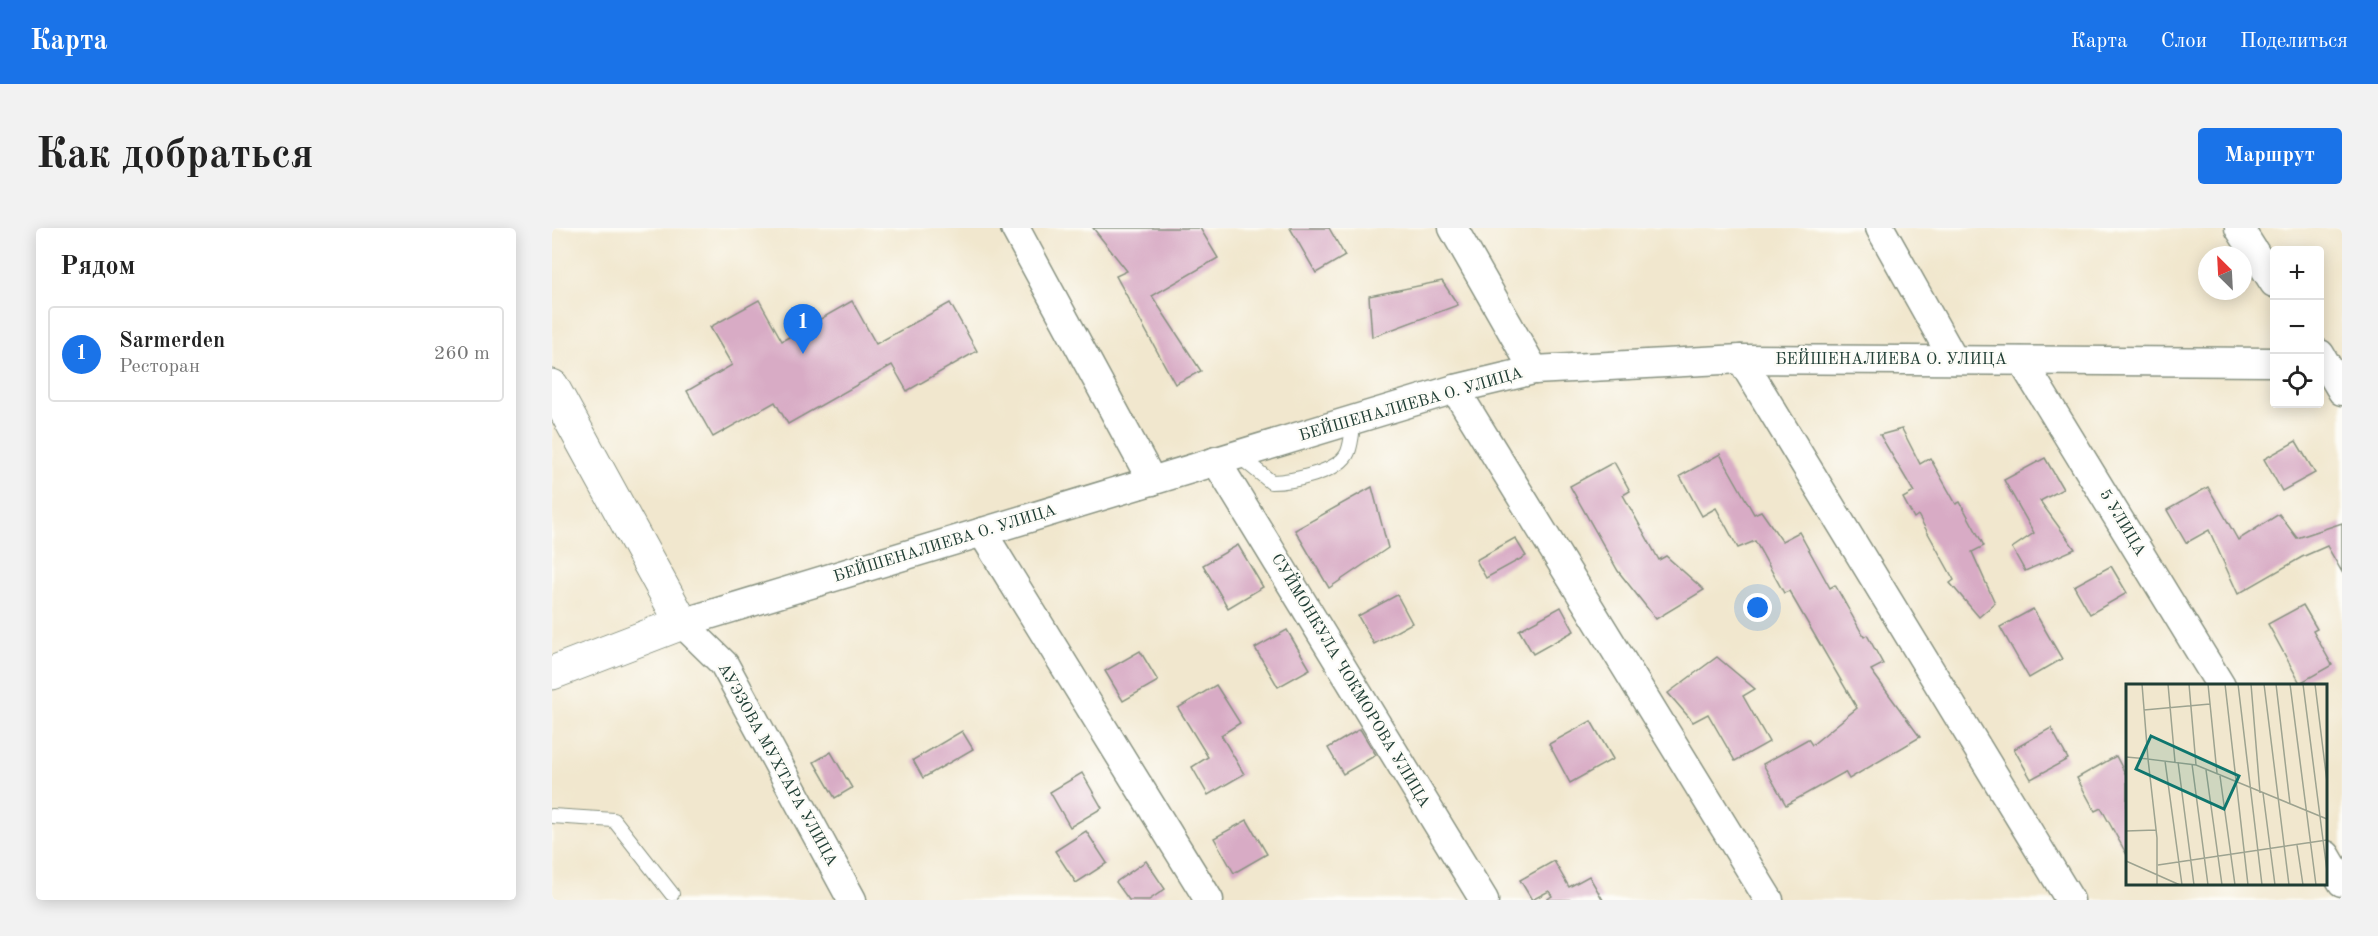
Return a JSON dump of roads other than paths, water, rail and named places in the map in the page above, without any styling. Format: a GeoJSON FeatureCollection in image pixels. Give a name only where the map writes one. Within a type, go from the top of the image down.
{"type":"FeatureCollection","features":[{"type":"Feature","properties":{"kind":"main road","name":"АУЭЗОВА МУХТАРА УЛИЦА"},"geometry":{"type":"LineString","coordinates":[[552,386],[682,623]]}},
{"type":"Feature","properties":{"kind":"main road"},"geometry":{"type":"LineString","coordinates":[[552,673],[682,623]]}},
{"type":"Feature","properties":{"kind":"street"},"geometry":{"type":"LineString","coordinates":[[1015,228],[1152,481]]}},
{"type":"Feature","properties":{"kind":"street"},"geometry":{"type":"LineString","coordinates":[[1454,228],[1534,370]]}},
{"type":"Feature","properties":{"kind":"street"},"geometry":{"type":"LineString","coordinates":[[1880,228],[1954,360]]}},
{"type":"Feature","properties":{"kind":"street"},"geometry":{"type":"LineString","coordinates":[[2240,228],[2270,277]]}},
{"type":"Feature","properties":{"kind":"street"},"geometry":{"type":"LineString","coordinates":[[1741,359],[2070,900]]}},
{"type":"Feature","properties":{"kind":"street","name":"БЕЙШЕНАЛИЕВА О. УЛИЦА"},"geometry":{"type":"LineString","coordinates":[[682,623],[1455,389],[1534,370],[1741,359],[2270,362]]}},
{"type":"Feature","properties":{"kind":"street","name":"5 УЛИЦА"},"geometry":{"type":"LineString","coordinates":[[2022,361],[2221,684]]}},
{"type":"Feature","properties":{"kind":"street"},"geometry":{"type":"LineString","coordinates":[[2326,361],[2342,391]]}},
{"type":"Feature","properties":{"kind":"street"},"geometry":{"type":"LineString","coordinates":[[1455,389],[1769,900]]}},
{"type":"Feature","properties":{"kind":"street","name":"СУЙМОНКУЛА ЧОКМОРОВА УЛИЦА"},"geometry":{"type":"LineString","coordinates":[[1227,458],[1484,900]]}},
{"type":"Feature","properties":{"kind":"street"},"geometry":{"type":"LineString","coordinates":[[982,532],[1209,900]]}},
{"type":"Feature","properties":{"kind":"street","name":"АУЭЗОВА МУХТАРА УЛИЦА"},"geometry":{"type":"LineString","coordinates":[[682,623],[724,664],[852,900]]}},
{"type":"Feature","properties":{"kind":"street"},"geometry":{"type":"LineString","coordinates":[[2327,858],[2342,882]]}},
{"type":"Feature","properties":{"kind":"lane"},"geometry":{"type":"LineString","coordinates":[[1227,458],[1271,482],[1293,482],[1339,464],[1348,454],[1354,420]]}},
{"type":"Feature","properties":{"kind":"lane"},"geometry":{"type":"LineString","coordinates":[[552,816],[614,820],[672,894]]}},
{"type":"Feature","properties":{"kind":"place","name":"Sarmerden"},"geometry":{"type":"Point","coordinates":[803,354]}}]}
